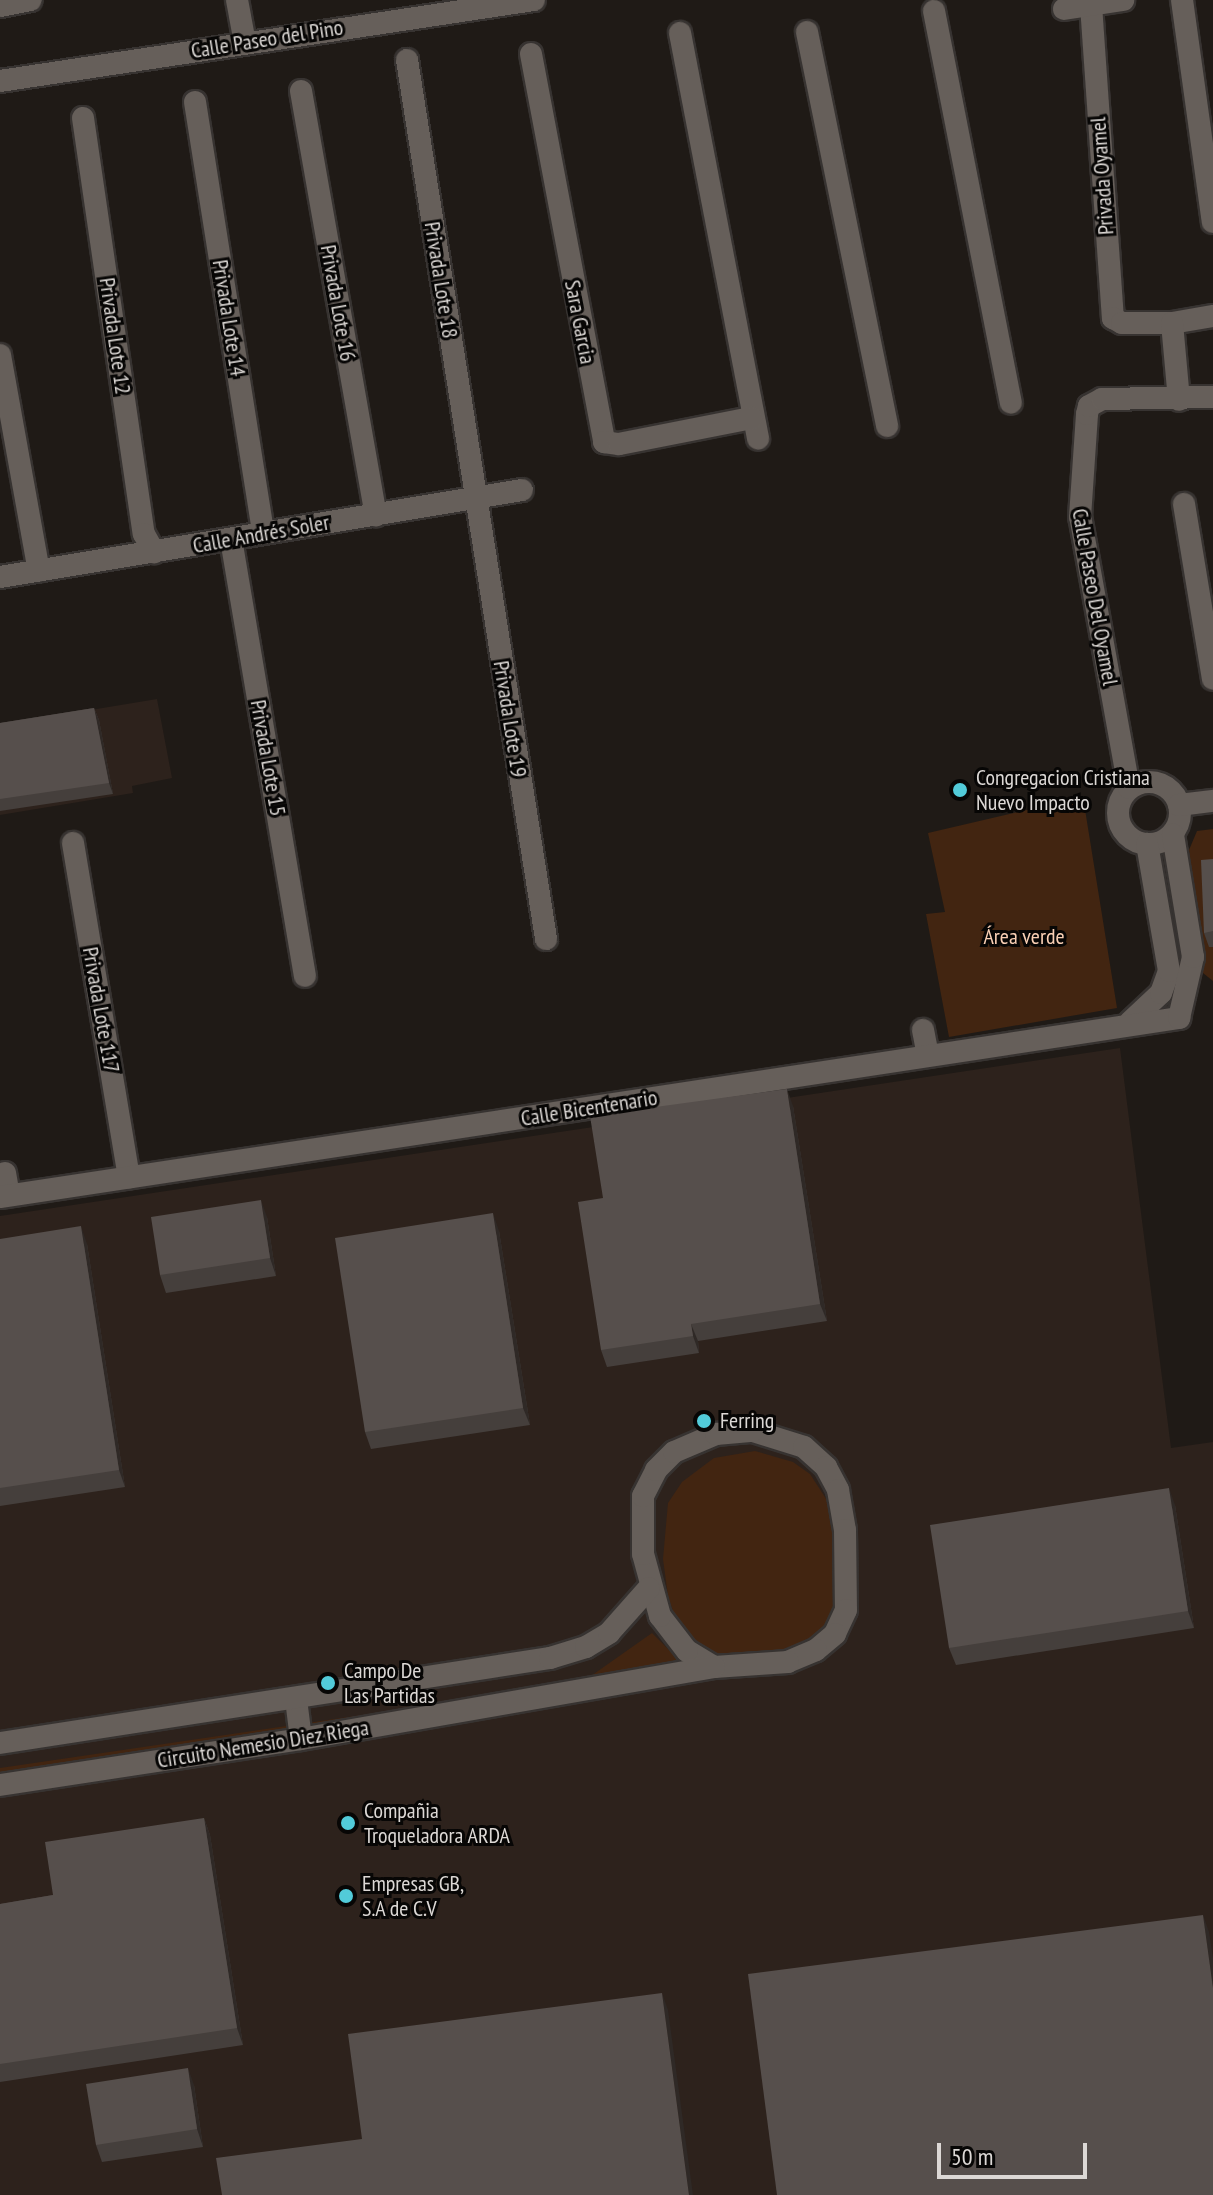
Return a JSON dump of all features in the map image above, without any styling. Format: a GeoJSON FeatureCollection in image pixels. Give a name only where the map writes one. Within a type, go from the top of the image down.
{"type":"FeatureCollection","features":[{"type":"Feature","properties":{"kind":"street"},"geometry":{"type":"LineString","coordinates":[[0,6],[30,0]]}},
{"type":"Feature","properties":{"kind":"street"},"geometry":{"type":"LineString","coordinates":[[237,0],[245,43]]}},
{"type":"Feature","properties":{"kind":"street","name":"Calle Paseo del Pino"},"geometry":{"type":"LineString","coordinates":[[0,81],[245,43],[413,8],[534,0]]}},
{"type":"Feature","properties":{"kind":"street"},"geometry":{"type":"LineString","coordinates":[[1064,9],[1123,0]]}},
{"type":"Feature","properties":{"kind":"street"},"geometry":{"type":"LineString","coordinates":[[1182,0],[1213,222]]}},
{"type":"Feature","properties":{"kind":"street","name":"Privada Oyamel"},"geometry":{"type":"LineString","coordinates":[[1091,5],[1111,313],[1122,323],[1172,323],[1213,316]]}},
{"type":"Feature","properties":{"kind":"street"},"geometry":{"type":"LineString","coordinates":[[934,11],[1011,403]]}},
{"type":"Feature","properties":{"kind":"street"},"geometry":{"type":"LineString","coordinates":[[807,32],[887,426]]}},
{"type":"Feature","properties":{"kind":"street","name":"Sara Garcia"},"geometry":{"type":"LineString","coordinates":[[531,54],[604,442],[619,444],[755,429],[680,33]]}},
{"type":"Feature","properties":{"kind":"street","name":"Privada Lote 18"},"geometry":{"type":"LineString","coordinates":[[407,60],[474,500]]}},
{"type":"Feature","properties":{"kind":"street","name":"Privada Lote 16"},"geometry":{"type":"LineString","coordinates":[[301,91],[376,515]]}},
{"type":"Feature","properties":{"kind":"street","name":"Privada Lote 14"},"geometry":{"type":"LineString","coordinates":[[195,102],[263,533]]}},
{"type":"Feature","properties":{"kind":"street","name":"Privada Lote 12"},"geometry":{"type":"LineString","coordinates":[[83,118],[144,534],[154,552]]}},
{"type":"Feature","properties":{"kind":"street"},"geometry":{"type":"LineString","coordinates":[[1172,323],[1179,400],[1213,397]]}},
{"type":"Feature","properties":{"kind":"street"},"geometry":{"type":"LineString","coordinates":[[0,355],[39,571]]}},
{"type":"Feature","properties":{"kind":"street","name":"Calle Paseo Del Oyamel"},"geometry":{"type":"LineString","coordinates":[[1129,788],[1080,517],[1078,487],[1089,406],[1102,399],[1179,400]]}},
{"type":"Feature","properties":{"kind":"street","name":"Calle Andrés Soler"},"geometry":{"type":"LineString","coordinates":[[0,577],[522,490]]}},
{"type":"Feature","properties":{"kind":"street","name":"Privada Lote 19"},"geometry":{"type":"LineString","coordinates":[[474,500],[546,939]]}},
{"type":"Feature","properties":{"kind":"street"},"geometry":{"type":"LineString","coordinates":[[1184,504],[1213,679]]}},
{"type":"Feature","properties":{"kind":"street","name":"Privada Lote 15"},"geometry":{"type":"LineString","coordinates":[[231,539],[305,976]]}},
{"type":"Feature","properties":{"kind":"street"},"geometry":{"type":"LineString","coordinates":[[1159,783],[1179,805],[1173,835],[1147,844],[1132,838],[1119,823],[1119,804],[1129,788],[1159,783]]}},
{"type":"Feature","properties":{"kind":"street"},"geometry":{"type":"LineString","coordinates":[[1179,805],[1213,801]]}},
{"type":"Feature","properties":{"kind":"street","name":"Calle Bicentenario"},"geometry":{"type":"LineString","coordinates":[[5,1188],[129,1177],[1129,1023],[1179,1018],[1193,957],[1173,835]]}},
{"type":"Feature","properties":{"kind":"street","name":"Privada Lote 117"},"geometry":{"type":"LineString","coordinates":[[73,843],[129,1177]]}},
{"type":"Feature","properties":{"kind":"street"},"geometry":{"type":"LineString","coordinates":[[1129,1023],[1161,993],[1169,971],[1147,844]]}},
{"type":"Feature","properties":{"kind":"street"},"geometry":{"type":"LineString","coordinates":[[923,1030],[928,1055]]}},
{"type":"Feature","properties":{"kind":"street","name":"Circuito Nemesio Diez Riega"},"geometry":{"type":"LineString","coordinates":[[0,1785],[301,1739],[714,1667],[788,1662],[816,1650],[835,1634],[846,1610],[850,1573],[838,1490],[826,1467],[804,1447],[753,1431],[716,1434],[674,1452],[656,1470],[643,1496],[641,1531],[649,1588],[672,1634],[714,1667]]}},
{"type":"Feature","properties":{"kind":"street","name":"Circuito Nemesio Diez Riega"},"geometry":{"type":"LineString","coordinates":[[0,1743],[296,1699],[586,1647],[609,1633],[649,1588]]}},
{"type":"Feature","properties":{"kind":"street"},"geometry":{"type":"LineString","coordinates":[[296,1699],[301,1739]]}},
{"type":"Feature","properties":{"kind":"shaded area"},"geometry":{"type":"Polygon","coordinates":[[[157,699],[172,778],[132,786],[133,793],[0,815],[0,725],[157,699]]]}},
{"type":"Feature","properties":{"kind":"shaded area"},"geometry":{"type":"Polygon","coordinates":[[[1120,1048],[1171,1448],[1213,1442],[1213,2195],[0,2195],[0,1216],[1120,1048]]]}},
{"type":"Feature","properties":{"kind":"green space","name":"Área verde"},"geometry":{"type":"Polygon","coordinates":[[[1083,797],[1117,1008],[949,1037],[926,914],[945,912],[928,833],[1083,797]]]}},
{"type":"Feature","properties":{"kind":"green space"},"geometry":{"type":"Polygon","coordinates":[[[1213,829],[1213,981],[1203,973],[1189,850],[1197,831],[1213,829]]]}},
{"type":"Feature","properties":{"kind":"green space"},"geometry":{"type":"Polygon","coordinates":[[[755,1451],[793,1462],[810,1474],[832,1508],[838,1532],[839,1602],[825,1631],[798,1654],[710,1657],[676,1620],[668,1596],[663,1559],[668,1503],[682,1482],[714,1458],[755,1451]]]}},
{"type":"Feature","properties":{"kind":"green space"},"geometry":{"type":"Polygon","coordinates":[[[652,1633],[687,1668],[0,1785],[0,1768],[581,1683],[652,1633]]]}},
{"type":"Feature","properties":{"kind":"building"},"geometry":{"type":"Polygon","coordinates":[[[94,708],[109,783],[0,799],[0,723],[94,708]]]}},
{"type":"Feature","properties":{"kind":"building"},"geometry":{"type":"Polygon","coordinates":[[[1213,859],[1213,931],[1204,933],[1201,860],[1213,859]]]}},
{"type":"Feature","properties":{"kind":"building"},"geometry":{"type":"Polygon","coordinates":[[[787,1089],[820,1304],[691,1324],[693,1336],[601,1350],[578,1202],[603,1198],[590,1116],[787,1089]]]}},
{"type":"Feature","properties":{"kind":"building"},"geometry":{"type":"Polygon","coordinates":[[[261,1200],[270,1258],[160,1275],[151,1217],[261,1200]]]}},
{"type":"Feature","properties":{"kind":"building"},"geometry":{"type":"Polygon","coordinates":[[[493,1213],[523,1408],[365,1432],[335,1238],[493,1213]]]}},
{"type":"Feature","properties":{"kind":"building"},"geometry":{"type":"Polygon","coordinates":[[[81,1226],[119,1470],[0,1488],[0,1239],[81,1226]]]}},
{"type":"Feature","properties":{"kind":"building"},"geometry":{"type":"Polygon","coordinates":[[[1169,1488],[1188,1611],[949,1648],[930,1525],[1169,1488]]]}},
{"type":"Feature","properties":{"kind":"building"},"geometry":{"type":"Polygon","coordinates":[[[204,1818],[237,2028],[0,2064],[0,1904],[53,1895],[45,1842],[204,1818]]]}},
{"type":"Feature","properties":{"kind":"building"},"geometry":{"type":"Polygon","coordinates":[[[1203,1915],[1213,1988],[1213,2195],[777,2195],[748,1974],[1203,1915]]]}},
{"type":"Feature","properties":{"kind":"building"},"geometry":{"type":"Polygon","coordinates":[[[662,1993],[689,2195],[222,2195],[216,2158],[362,2139],[348,2034],[662,1993]]]}},
{"type":"Feature","properties":{"kind":"building"},"geometry":{"type":"Polygon","coordinates":[[[188,2068],[197,2129],[96,2145],[86,2084],[188,2068]]]}},
{"type":"Feature","properties":{"kind":"place","name":"Congregacion Cristiana Nuevo Impacto"},"geometry":{"type":"Point","coordinates":[960,790]}},
{"type":"Feature","properties":{"kind":"place","name":"Ferring"},"geometry":{"type":"Point","coordinates":[704,1421]}},
{"type":"Feature","properties":{"kind":"place","name":"Campo De Las Partidas"},"geometry":{"type":"Point","coordinates":[328,1683]}},
{"type":"Feature","properties":{"kind":"place","name":"Compañia Troqueladora ARDA"},"geometry":{"type":"Point","coordinates":[348,1823]}},
{"type":"Feature","properties":{"kind":"place","name":"Empresas GB, S.A de C.V"},"geometry":{"type":"Point","coordinates":[346,1896]}}]}
